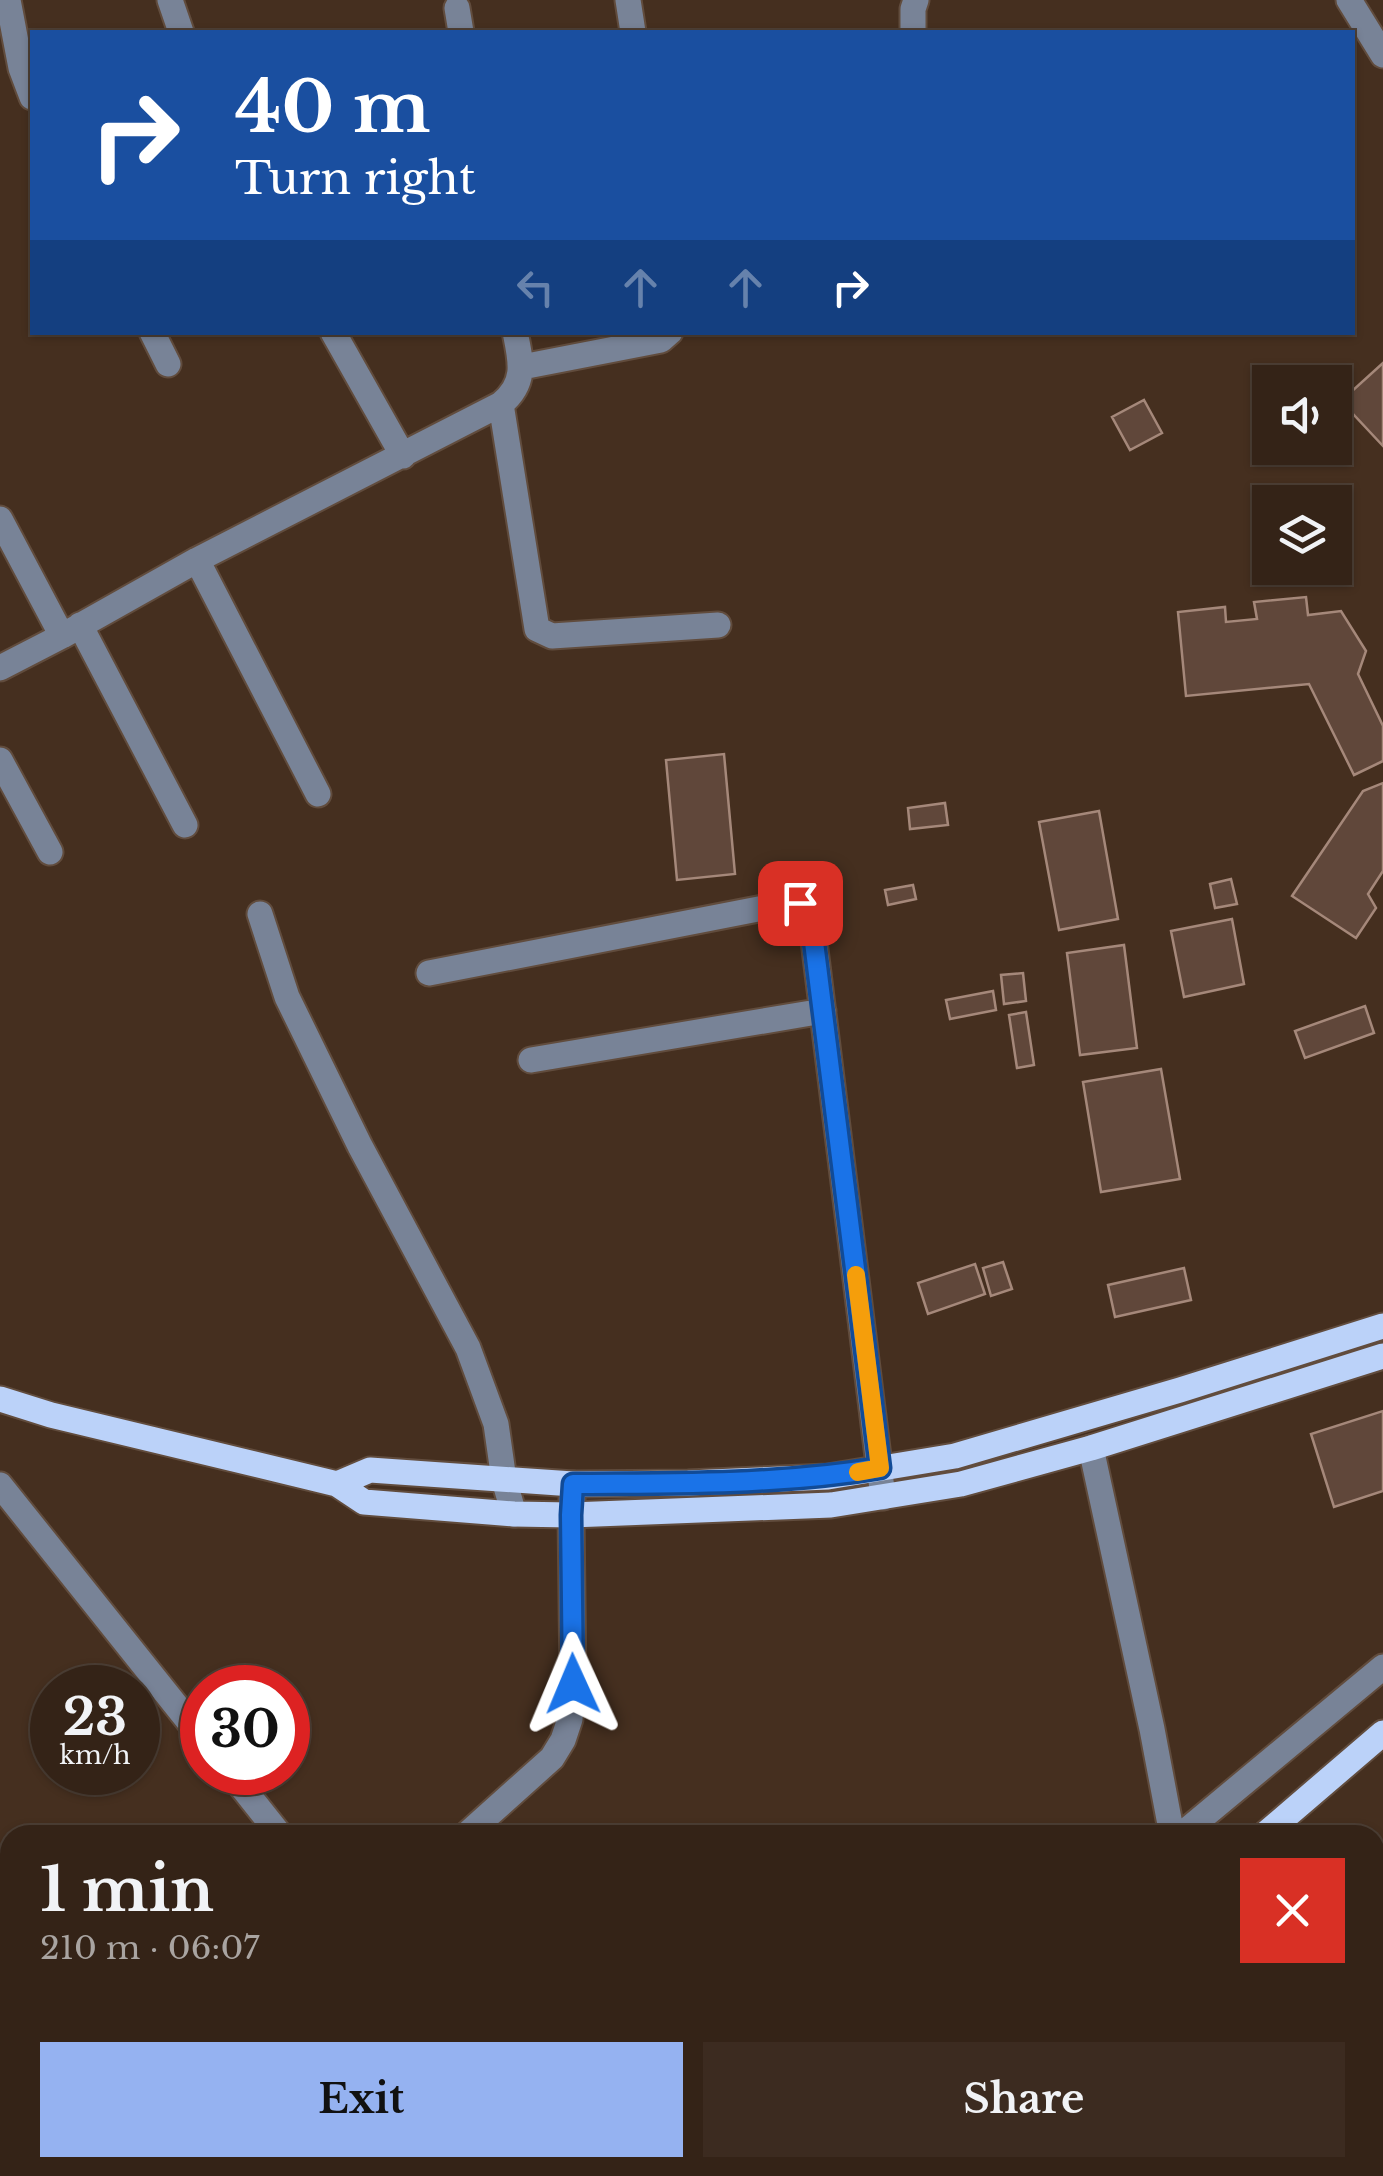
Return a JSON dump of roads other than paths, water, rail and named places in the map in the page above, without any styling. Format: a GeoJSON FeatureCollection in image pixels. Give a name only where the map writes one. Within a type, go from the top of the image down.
{"type":"FeatureCollection","features":[{"type":"Feature","properties":{"kind":"main road"},"geometry":{"type":"LineString","coordinates":[[336,1484],[370,1470],[573,1484],[828,1477],[973,1451],[1383,1326]]}},
{"type":"Feature","properties":{"kind":"main road"},"geometry":{"type":"LineString","coordinates":[[0,1399],[51,1415],[336,1484],[364,1502],[571,1515],[831,1506],[962,1484],[1091,1448],[1383,1356]]}},
{"type":"Feature","properties":{"kind":"main road"},"geometry":{"type":"LineString","coordinates":[[1276,1825],[1383,1734]]}},
{"type":"Feature","properties":{"kind":"street"},"geometry":{"type":"LineString","coordinates":[[8,0],[30,91]]}},
{"type":"Feature","properties":{"kind":"street"},"geometry":{"type":"LineString","coordinates":[[170,0],[180,30]]}},
{"type":"Feature","properties":{"kind":"street"},"geometry":{"type":"LineString","coordinates":[[628,0],[633,30]]}},
{"type":"Feature","properties":{"kind":"street"},"geometry":{"type":"LineString","coordinates":[[913,30],[912,9],[916,0]]}},
{"type":"Feature","properties":{"kind":"street"},"geometry":{"type":"LineString","coordinates":[[1349,0],[1383,55]]}},
{"type":"Feature","properties":{"kind":"street"},"geometry":{"type":"LineString","coordinates":[[154,335],[168,364]]}},
{"type":"Feature","properties":{"kind":"street"},"geometry":{"type":"LineString","coordinates":[[336,335],[403,456]]}},
{"type":"Feature","properties":{"kind":"street"},"geometry":{"type":"LineString","coordinates":[[0,668],[197,560],[501,404],[514,390],[522,367],[516,335]]}},
{"type":"Feature","properties":{"kind":"street"},"geometry":{"type":"LineString","coordinates":[[522,367],[661,340],[667,335]]}},
{"type":"Feature","properties":{"kind":"street"},"geometry":{"type":"LineString","coordinates":[[501,404],[537,629],[552,636],[718,625]]}},
{"type":"Feature","properties":{"kind":"street"},"geometry":{"type":"LineString","coordinates":[[0,519],[185,825]]}},
{"type":"Feature","properties":{"kind":"street"},"geometry":{"type":"LineString","coordinates":[[197,560],[318,794]]}},
{"type":"Feature","properties":{"kind":"street"},"geometry":{"type":"LineString","coordinates":[[0,760],[50,852]]}},
{"type":"Feature","properties":{"kind":"street"},"geometry":{"type":"LineString","coordinates":[[429,973],[784,904],[800,903],[806,908],[811,918],[824,1011],[882,1497]]}},
{"type":"Feature","properties":{"kind":"street"},"geometry":{"type":"LineString","coordinates":[[260,914],[293,1010],[360,1146],[468,1348],[496,1424],[504,1480],[514,1514]]}},
{"type":"Feature","properties":{"kind":"street"},"geometry":{"type":"LineString","coordinates":[[531,1060],[824,1011]]}},
{"type":"Feature","properties":{"kind":"street"},"geometry":{"type":"LineString","coordinates":[[1091,1448],[1170,1825]]}},
{"type":"Feature","properties":{"kind":"street"},"geometry":{"type":"LineString","coordinates":[[478,1825],[542,1769],[558,1749],[570,1719],[573,1484]]}},
{"type":"Feature","properties":{"kind":"street"},"geometry":{"type":"LineString","coordinates":[[0,1485],[180,1710]]}},
{"type":"Feature","properties":{"kind":"street"},"geometry":{"type":"LineString","coordinates":[[1192,1825],[1383,1667]]}},
{"type":"Feature","properties":{"kind":"street"},"geometry":{"type":"LineString","coordinates":[[248,1795],[272,1825]]}}]}
